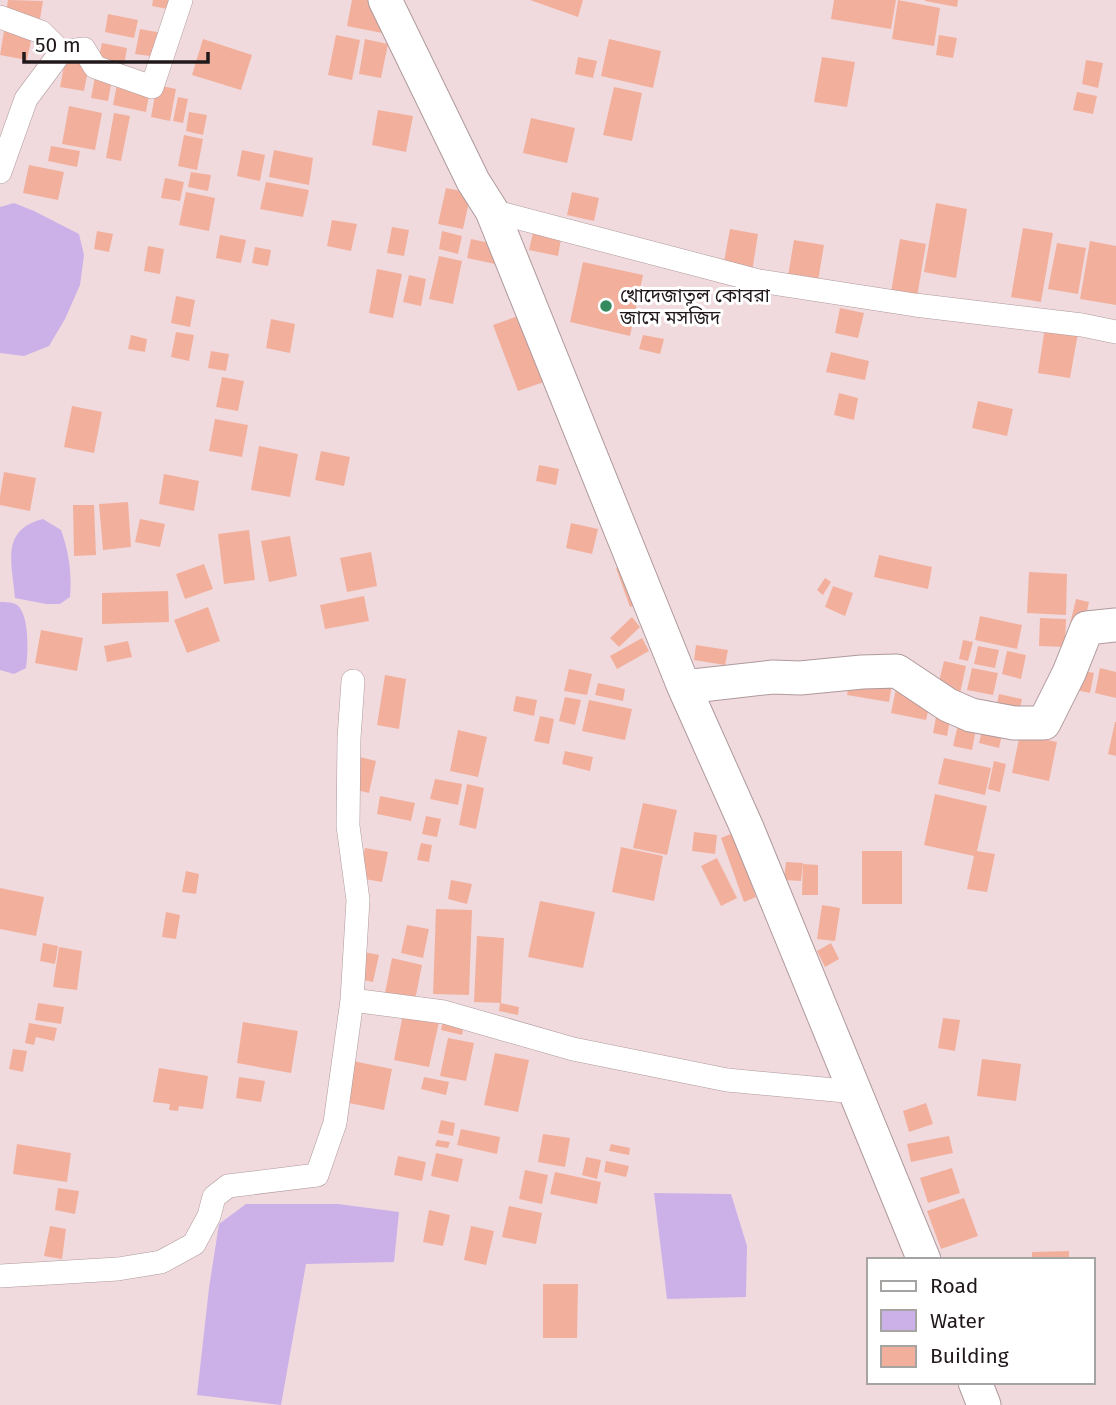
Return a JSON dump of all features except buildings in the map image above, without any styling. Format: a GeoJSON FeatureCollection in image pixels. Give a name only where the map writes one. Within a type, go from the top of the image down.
{"type":"FeatureCollection","features":[{"type":"Feature","properties":{"kind":"street"},"geometry":{"type":"LineString","coordinates":[[0,172],[26,99],[61,52],[84,49],[95,67],[152,87],[181,0]]}},
{"type":"Feature","properties":{"kind":"street"},"geometry":{"type":"LineString","coordinates":[[386,0],[473,181],[492,211],[684,687],[747,828],[923,1258]]}},
{"type":"Feature","properties":{"kind":"street"},"geometry":{"type":"LineString","coordinates":[[0,17],[41,32],[61,52]]}},
{"type":"Feature","properties":{"kind":"street"},"geometry":{"type":"LineString","coordinates":[[492,211],[759,281],[915,305],[1082,325],[1116,332]]}},
{"type":"Feature","properties":{"kind":"street"},"geometry":{"type":"LineString","coordinates":[[684,687],[773,677],[800,678],[897,671],[948,705],[971,715],[1014,723],[1044,723],[1069,673],[1087,628],[1116,625]]}},
{"type":"Feature","properties":{"kind":"street"},"geometry":{"type":"LineString","coordinates":[[0,1276],[118,1269],[161,1262],[194,1244],[209,1216],[214,1197],[228,1186],[317,1175],[335,1124],[352,1000],[358,900],[348,826],[353,681]]}},
{"type":"Feature","properties":{"kind":"street"},"geometry":{"type":"LineString","coordinates":[[352,1000],[444,1012],[573,1049],[727,1080],[856,1092]]}},
{"type":"Feature","properties":{"kind":"street"},"geometry":{"type":"LineString","coordinates":[[976,1384],[984,1405]]}},
{"type":"Feature","properties":{"kind":"water"},"geometry":{"type":"Polygon","coordinates":[[[14,203],[79,234],[84,255],[80,285],[49,346],[24,356],[0,353],[0,207],[14,203]]]}},
{"type":"Feature","properties":{"kind":"water"},"geometry":{"type":"Polygon","coordinates":[[[43,519],[61,530],[68,555],[70,597],[60,604],[15,598],[11,560],[14,539],[29,524],[43,519]]]}},
{"type":"Feature","properties":{"kind":"water"},"geometry":{"type":"Polygon","coordinates":[[[0,602],[17,605],[26,626],[26,668],[14,674],[0,670],[0,602]]]}},
{"type":"Feature","properties":{"kind":"water"},"geometry":{"type":"Polygon","coordinates":[[[654,1193],[731,1194],[747,1246],[746,1297],[667,1299],[654,1193]]]}},
{"type":"Feature","properties":{"kind":"water"},"geometry":{"type":"Polygon","coordinates":[[[246,1204],[338,1204],[399,1212],[394,1262],[306,1264],[281,1405],[197,1395],[219,1224],[246,1204]]]}},
{"type":"Feature","properties":{"kind":"place","name":"খোদেজাতুল কোবরা জামে মসজিদ"},"geometry":{"type":"Point","coordinates":[606,306]}}]}
